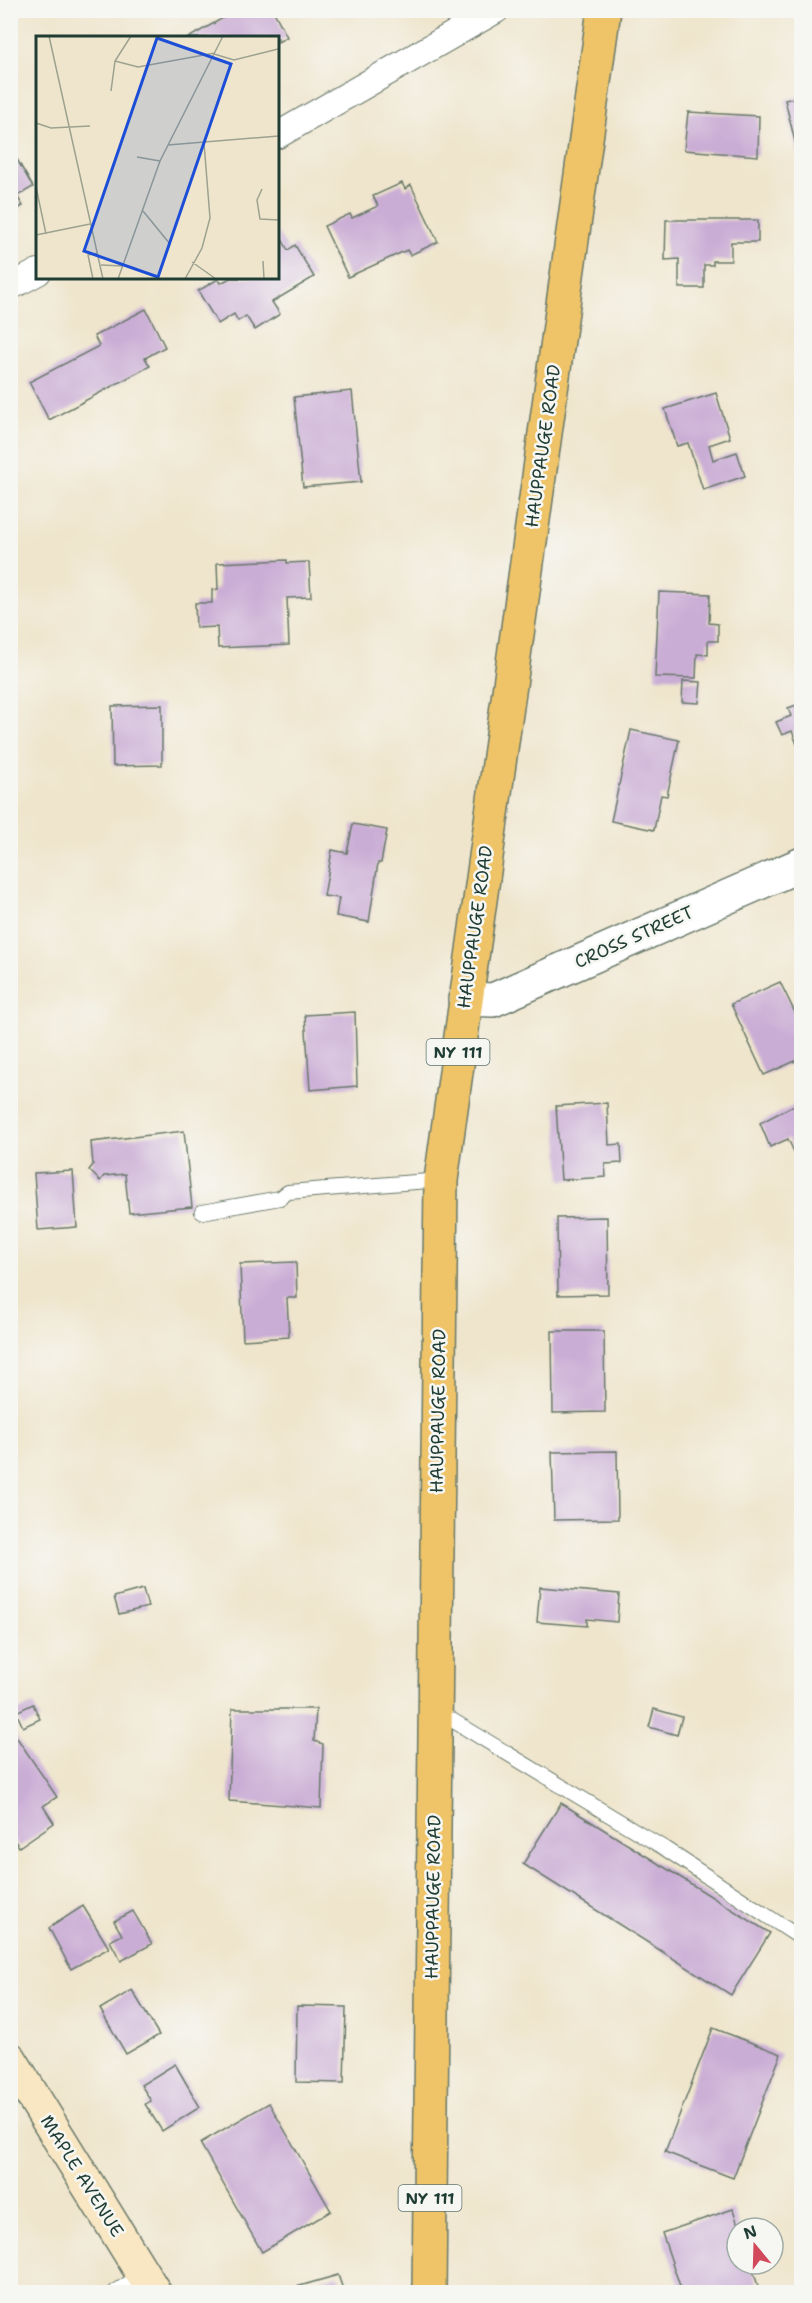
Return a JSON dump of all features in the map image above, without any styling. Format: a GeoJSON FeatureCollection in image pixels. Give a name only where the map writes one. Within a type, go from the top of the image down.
{"type":"FeatureCollection","features":[{"type":"Feature","properties":{"kind":"main road","name":"HAUPPAUGE ROAD"},"geometry":{"type":"LineString","coordinates":[[429,2292],[441,1180],[604,10]]}},
{"type":"Feature","properties":{"kind":"main road","name":"MAPLE AVENUE"},"geometry":{"type":"LineString","coordinates":[[10,2059],[149,2283]]}},
{"type":"Feature","properties":{"kind":"street"},"geometry":{"type":"LineString","coordinates":[[279,134],[496,10]]}},
{"type":"Feature","properties":{"kind":"street"},"geometry":{"type":"LineString","coordinates":[[10,287],[36,273]]}},
{"type":"Feature","properties":{"kind":"street","name":"CROSS STREET"},"geometry":{"type":"LineString","coordinates":[[465,999],[493,1000],[801,864]]}},
{"type":"Feature","properties":{"kind":"lane"},"geometry":{"type":"LineString","coordinates":[[202,1212],[280,1198],[288,1192],[441,1180]]}},
{"type":"Feature","properties":{"kind":"lane"},"geometry":{"type":"LineString","coordinates":[[435,1710],[663,1848],[801,1939]]}},
{"type":"Feature","properties":{"kind":"lane"},"geometry":{"type":"LineString","coordinates":[[116,2292],[149,2283]]}},
{"type":"Feature","properties":{"kind":"building"},"geometry":{"type":"Polygon","coordinates":[[[10,10],[17,18],[10,22],[10,10]]]}},
{"type":"Feature","properties":{"kind":"building"},"geometry":{"type":"Polygon","coordinates":[[[237,10],[273,10],[287,37],[279,41],[279,36],[192,36],[237,10]]]}},
{"type":"Feature","properties":{"kind":"building"},"geometry":{"type":"Polygon","coordinates":[[[802,96],[802,153],[798,154],[785,100],[802,96]]]}},
{"type":"Feature","properties":{"kind":"building"},"geometry":{"type":"Polygon","coordinates":[[[688,112],[759,116],[758,156],[684,150],[688,112]]]}},
{"type":"Feature","properties":{"kind":"building"},"geometry":{"type":"Polygon","coordinates":[[[15,156],[33,187],[17,196],[23,206],[10,213],[10,158],[15,156]]]}},
{"type":"Feature","properties":{"kind":"building"},"geometry":{"type":"Polygon","coordinates":[[[402,183],[405,189],[411,185],[438,242],[410,255],[407,250],[348,277],[324,226],[350,214],[352,218],[378,206],[373,196],[402,183]]]}},
{"type":"Feature","properties":{"kind":"building"},"geometry":{"type":"Polygon","coordinates":[[[666,220],[758,220],[758,242],[731,242],[731,261],[713,261],[713,265],[704,265],[704,288],[679,288],[679,259],[665,260],[666,220]]]}},
{"type":"Feature","properties":{"kind":"building"},"geometry":{"type":"Polygon","coordinates":[[[279,234],[288,250],[295,245],[314,277],[272,302],[280,314],[255,330],[246,316],[238,321],[234,314],[218,324],[198,291],[218,279],[221,283],[228,279],[279,279],[279,234]]]}},
{"type":"Feature","properties":{"kind":"building"},"geometry":{"type":"Polygon","coordinates":[[[146,309],[165,347],[145,358],[150,366],[49,420],[29,382],[99,346],[94,336],[146,309]]]}},
{"type":"Feature","properties":{"kind":"building"},"geometry":{"type":"Polygon","coordinates":[[[352,391],[361,482],[303,487],[294,397],[352,391]]]}},
{"type":"Feature","properties":{"kind":"building"},"geometry":{"type":"Polygon","coordinates":[[[716,393],[730,438],[709,445],[713,460],[737,452],[745,476],[703,490],[688,443],[677,446],[665,409],[716,393]]]}},
{"type":"Feature","properties":{"kind":"building"},"geometry":{"type":"Polygon","coordinates":[[[287,560],[287,563],[309,562],[311,597],[287,598],[289,645],[218,648],[217,627],[196,628],[195,603],[212,603],[212,590],[218,589],[217,563],[287,560]]]}},
{"type":"Feature","properties":{"kind":"building"},"geometry":{"type":"Polygon","coordinates":[[[659,592],[710,594],[709,623],[718,624],[718,641],[708,641],[708,655],[697,654],[696,678],[655,677],[659,592]]]}},
{"type":"Feature","properties":{"kind":"building"},"geometry":{"type":"Polygon","coordinates":[[[683,681],[701,682],[699,703],[682,702],[683,681]]]}},
{"type":"Feature","properties":{"kind":"building"},"geometry":{"type":"Polygon","coordinates":[[[802,703],[801,755],[792,731],[782,735],[776,722],[791,716],[788,708],[802,703]]]}},
{"type":"Feature","properties":{"kind":"building"},"geometry":{"type":"Polygon","coordinates":[[[162,705],[162,765],[113,766],[112,706],[162,705]]]}},
{"type":"Feature","properties":{"kind":"building"},"geometry":{"type":"Polygon","coordinates":[[[631,730],[679,740],[667,796],[661,795],[654,830],[611,821],[631,730]]]}},
{"type":"Feature","properties":{"kind":"building"},"geometry":{"type":"Polygon","coordinates":[[[353,824],[387,830],[381,863],[378,863],[369,922],[336,916],[339,898],[324,896],[332,850],[347,853],[353,824]]]}},
{"type":"Feature","properties":{"kind":"building"},"geometry":{"type":"Polygon","coordinates":[[[780,982],[802,1027],[802,1058],[764,1075],[731,1004],[780,982]]]}},
{"type":"Feature","properties":{"kind":"building"},"geometry":{"type":"Polygon","coordinates":[[[355,1012],[357,1086],[310,1090],[305,1015],[355,1012]]]}},
{"type":"Feature","properties":{"kind":"building"},"geometry":{"type":"Polygon","coordinates":[[[802,1101],[802,1169],[788,1139],[770,1147],[760,1123],[802,1101]]]}},
{"type":"Feature","properties":{"kind":"building"},"geometry":{"type":"Polygon","coordinates":[[[607,1103],[609,1145],[621,1144],[622,1163],[605,1164],[606,1177],[561,1180],[556,1106],[607,1103]]]}},
{"type":"Feature","properties":{"kind":"building"},"geometry":{"type":"Polygon","coordinates":[[[184,1131],[192,1207],[129,1213],[125,1174],[104,1176],[100,1181],[89,1170],[93,1165],[91,1142],[184,1131]]]}},
{"type":"Feature","properties":{"kind":"building"},"geometry":{"type":"Polygon","coordinates":[[[73,1171],[77,1227],[38,1230],[34,1173],[73,1171]]]}},
{"type":"Feature","properties":{"kind":"building"},"geometry":{"type":"Polygon","coordinates":[[[607,1217],[608,1294],[558,1295],[557,1218],[607,1217]]]}},
{"type":"Feature","properties":{"kind":"building"},"geometry":{"type":"Polygon","coordinates":[[[296,1262],[297,1298],[287,1298],[289,1337],[243,1340],[240,1264],[296,1262]]]}},
{"type":"Feature","properties":{"kind":"building"},"geometry":{"type":"Polygon","coordinates":[[[552,1331],[604,1331],[605,1412],[553,1413],[552,1331]]]}},
{"type":"Feature","properties":{"kind":"building"},"geometry":{"type":"Polygon","coordinates":[[[617,1451],[618,1519],[554,1520],[552,1452],[617,1451]]]}},
{"type":"Feature","properties":{"kind":"building"},"geometry":{"type":"Polygon","coordinates":[[[540,1587],[619,1594],[617,1622],[587,1619],[587,1626],[537,1622],[540,1587]]]}},
{"type":"Feature","properties":{"kind":"building"},"geometry":{"type":"Polygon","coordinates":[[[143,1589],[148,1607],[119,1614],[114,1597],[143,1589]]]}},
{"type":"Feature","properties":{"kind":"building"},"geometry":{"type":"Polygon","coordinates":[[[33,1704],[40,1719],[23,1727],[16,1712],[33,1704]]]}},
{"type":"Feature","properties":{"kind":"building"},"geometry":{"type":"Polygon","coordinates":[[[232,1709],[316,1709],[314,1741],[323,1744],[321,1808],[229,1801],[232,1709]]]}},
{"type":"Feature","properties":{"kind":"building"},"geometry":{"type":"Polygon","coordinates":[[[654,1709],[682,1717],[677,1735],[649,1727],[654,1709]]]}},
{"type":"Feature","properties":{"kind":"building"},"geometry":{"type":"Polygon","coordinates":[[[13,1732],[57,1797],[43,1806],[54,1823],[19,1847],[10,1834],[10,1734],[13,1732]]]}},
{"type":"Feature","properties":{"kind":"building"},"geometry":{"type":"Polygon","coordinates":[[[561,1803],[770,1933],[731,1995],[523,1864],[561,1803]]]}},
{"type":"Feature","properties":{"kind":"building"},"geometry":{"type":"Polygon","coordinates":[[[83,1906],[109,1948],[71,1969],[49,1928],[83,1906]]]}},
{"type":"Feature","properties":{"kind":"building"},"geometry":{"type":"Polygon","coordinates":[[[133,1911],[152,1944],[121,1961],[110,1941],[122,1935],[114,1921],[133,1911]]]}},
{"type":"Feature","properties":{"kind":"building"},"geometry":{"type":"Polygon","coordinates":[[[132,1990],[159,2035],[126,2054],[100,2009],[132,1990]]]}},
{"type":"Feature","properties":{"kind":"building"},"geometry":{"type":"Polygon","coordinates":[[[297,2006],[346,2007],[344,2083],[296,2082],[297,2006]]]}},
{"type":"Feature","properties":{"kind":"building"},"geometry":{"type":"Polygon","coordinates":[[[713,2028],[781,2054],[733,2178],[665,2152],[713,2028]]]}},
{"type":"Feature","properties":{"kind":"building"},"geometry":{"type":"Polygon","coordinates":[[[175,2064],[200,2107],[162,2131],[145,2104],[151,2101],[141,2085],[175,2064]]]}},
{"type":"Feature","properties":{"kind":"building"},"geometry":{"type":"Polygon","coordinates":[[[269,2103],[331,2211],[262,2252],[200,2143],[269,2103]]]}},
{"type":"Feature","properties":{"kind":"building"},"geometry":{"type":"Polygon","coordinates":[[[733,2209],[735,2216],[725,2216],[725,2276],[755,2276],[760,2292],[682,2292],[662,2233],[733,2209]]]}},
{"type":"Feature","properties":{"kind":"building"},"geometry":{"type":"Polygon","coordinates":[[[338,2275],[344,2292],[279,2292],[338,2275]]]}}]}
